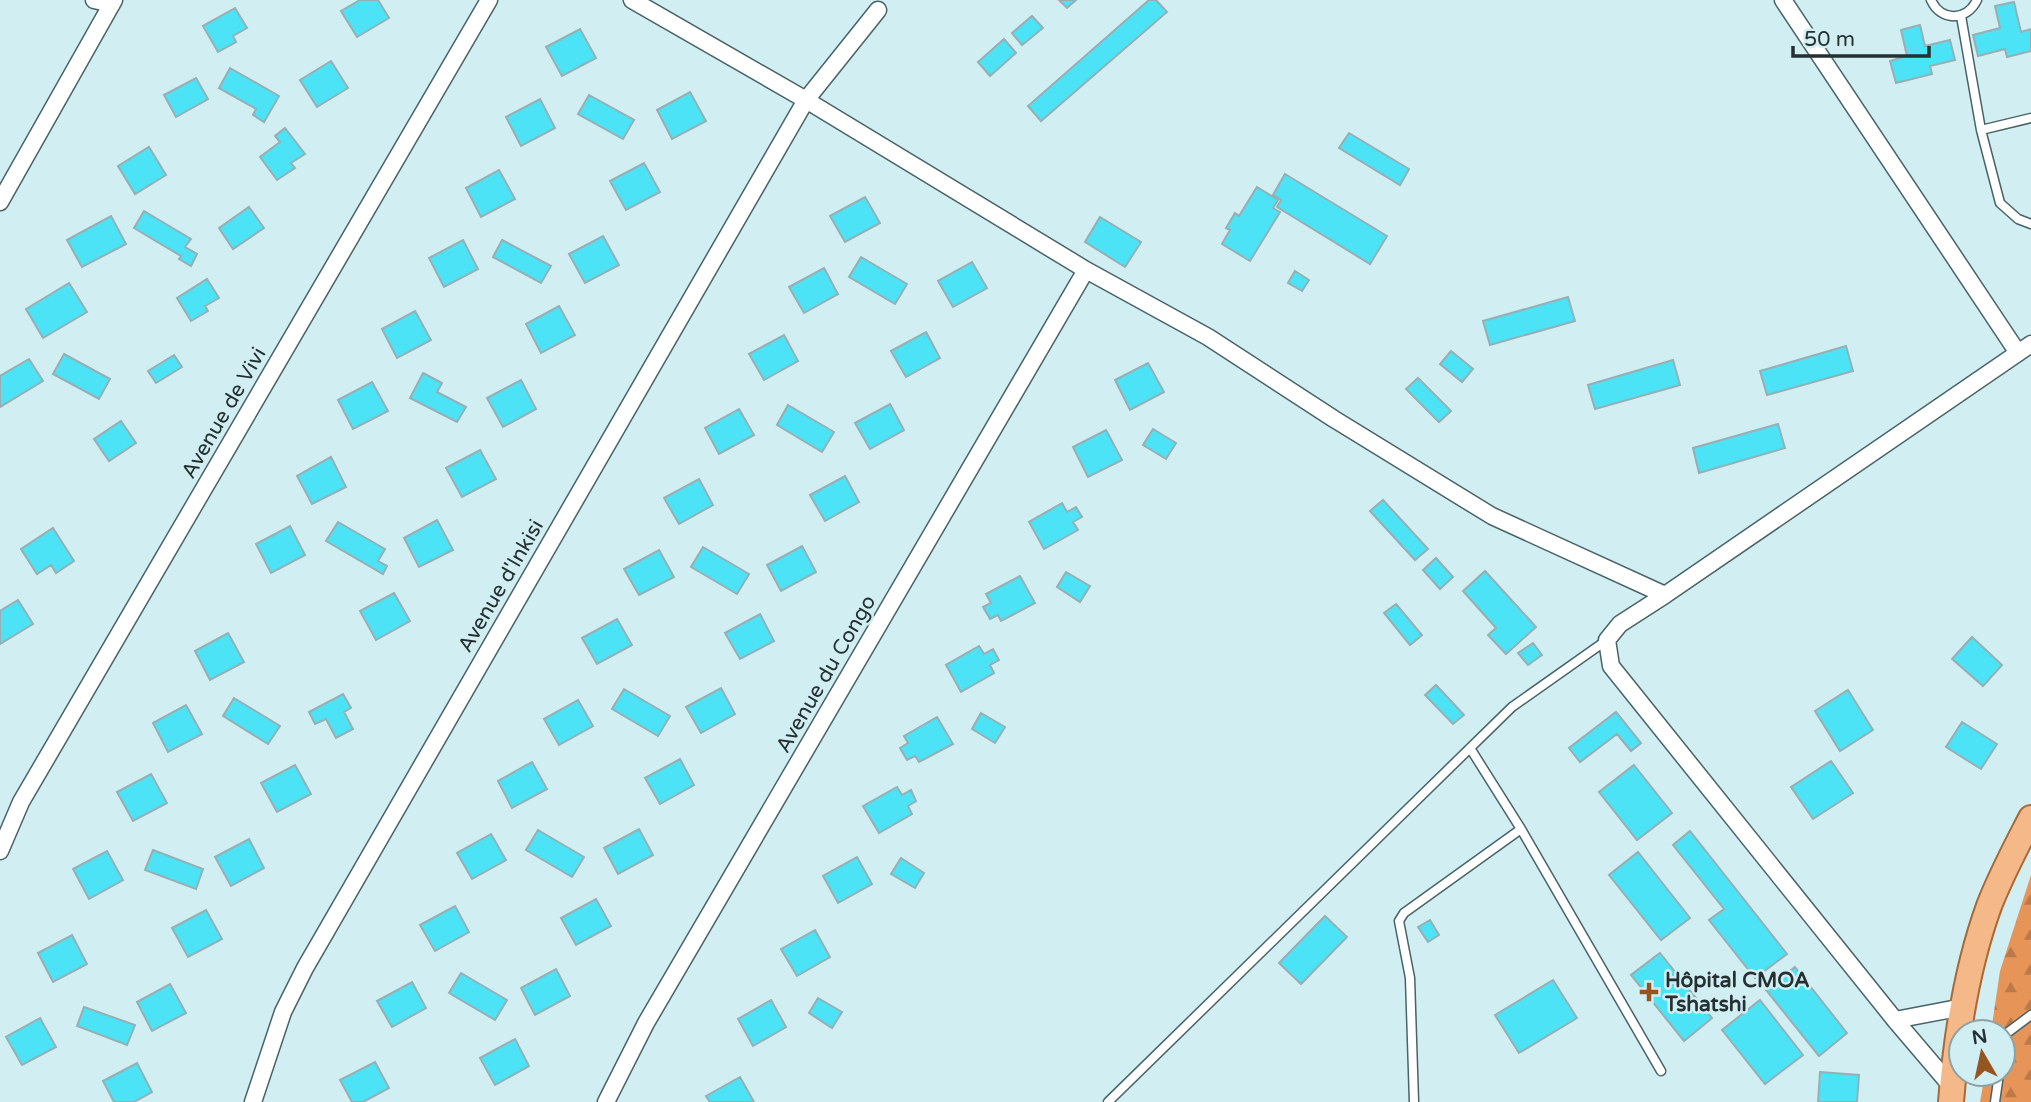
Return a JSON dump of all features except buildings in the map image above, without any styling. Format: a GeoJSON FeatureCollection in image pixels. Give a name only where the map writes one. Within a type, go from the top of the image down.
{"type":"FeatureCollection","features":[{"type":"Feature","properties":{"kind":"main road"},"geometry":{"type":"LineString","coordinates":[[1951,1095],[1964,1007],[1989,908],[2031,818]]}},
{"type":"Feature","properties":{"kind":"street"},"geometry":{"type":"LineString","coordinates":[[0,202],[113,2],[94,0]]}},
{"type":"Feature","properties":{"kind":"street","name":"Avenue de Vivi"},"geometry":{"type":"LineString","coordinates":[[0,851],[21,802],[489,0]]}},
{"type":"Feature","properties":{"kind":"street"},"geometry":{"type":"LineString","coordinates":[[632,0],[806,100],[1086,270],[1208,337],[1334,419],[1492,516],[1665,595]]}},
{"type":"Feature","properties":{"kind":"street"},"geometry":{"type":"LineString","coordinates":[[1783,0],[2025,348],[1619,624],[1607,640],[1611,666],[1895,1020],[1951,1095]]}},
{"type":"Feature","properties":{"kind":"street","name":"Avenue d'Inkisi"},"geometry":{"type":"LineString","coordinates":[[253,1102],[283,1012],[305,968],[806,100],[878,10]]}},
{"type":"Feature","properties":{"kind":"street","name":"Avenue du Congo"},"geometry":{"type":"LineString","coordinates":[[606,1102],[646,1023],[1086,270]]}},
{"type":"Feature","properties":{"kind":"street"},"geometry":{"type":"LineString","coordinates":[[1895,1020],[1964,1007]]}},
{"type":"Feature","properties":{"kind":"lane"},"geometry":{"type":"LineString","coordinates":[[1931,0],[1937,11],[1945,15],[1961,16],[1978,0]]}},
{"type":"Feature","properties":{"kind":"lane"},"geometry":{"type":"LineString","coordinates":[[1961,16],[1981,130],[2000,203],[2018,219],[2031,224]]}},
{"type":"Feature","properties":{"kind":"lane"},"geometry":{"type":"LineString","coordinates":[[1981,130],[2031,117]]}},
{"type":"Feature","properties":{"kind":"lane"},"geometry":{"type":"LineString","coordinates":[[1108,1102],[1512,706],[1607,640]]}},
{"type":"Feature","properties":{"kind":"lane"},"geometry":{"type":"LineString","coordinates":[[1470,748],[1521,829],[1661,1071]]}},
{"type":"Feature","properties":{"kind":"lane"},"geometry":{"type":"LineString","coordinates":[[1414,1102],[1410,978],[1399,921],[1404,913],[1521,829]]}},
{"type":"Feature","properties":{"kind":"green space"},"geometry":{"type":"Polygon","coordinates":[[[2031,875],[2031,1102],[1980,1102],[1982,1088],[2017,1088],[2017,1018],[1993,1018],[2000,971],[2031,875]]]}},
{"type":"Feature","properties":{"kind":"place","name":"Hôpital CMOA Tshatshi"},"geometry":{"type":"Point","coordinates":[1649,992]}}]}
